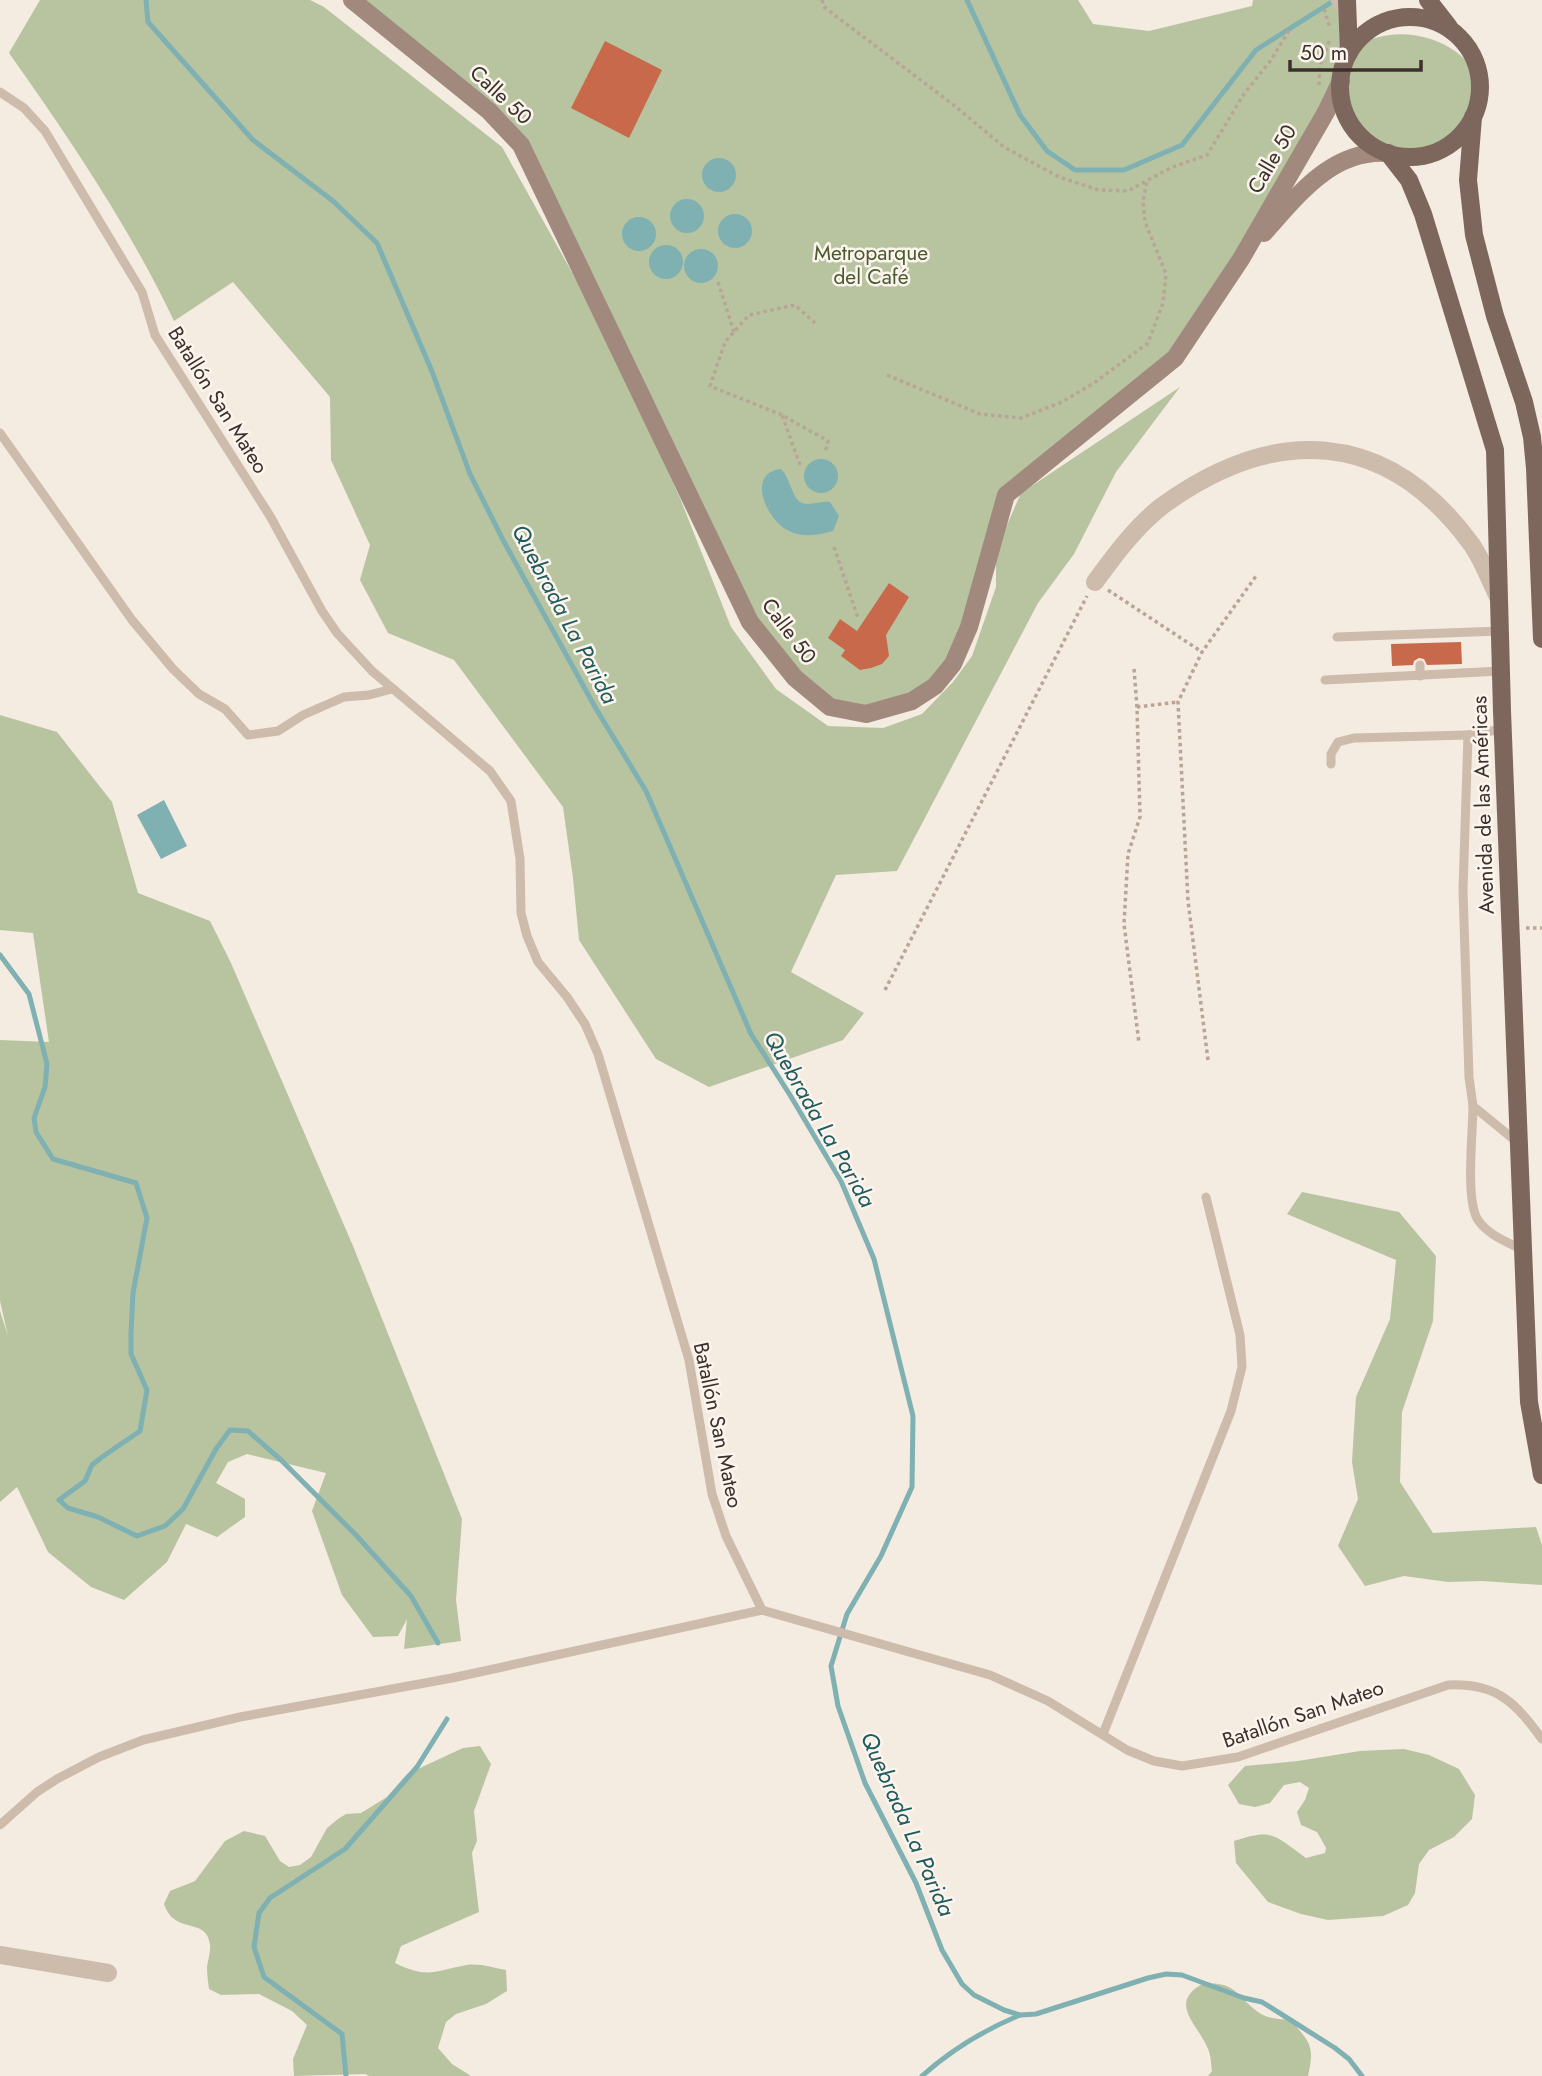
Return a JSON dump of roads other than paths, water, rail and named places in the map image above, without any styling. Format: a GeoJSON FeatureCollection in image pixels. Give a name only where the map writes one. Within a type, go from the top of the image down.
{"type":"FeatureCollection","features":[{"type":"Feature","properties":{"kind":"main road"},"geometry":{"type":"LineString","coordinates":[[1347,0],[1349,53],[1341,82],[1344,105],[1353,127],[1362,137],[1388,153],[1415,156],[1439,150],[1459,137],[1473,117]]}},
{"type":"Feature","properties":{"kind":"main road"},"geometry":{"type":"LineString","coordinates":[[1428,0],[1472,54],[1478,69],[1479,94],[1473,117],[1468,180],[1474,235],[1495,316],[1524,402],[1532,438],[1542,639]]}},
{"type":"Feature","properties":{"kind":"main road"},"geometry":{"type":"LineString","coordinates":[[1349,53],[1359,39],[1387,20],[1420,17],[1436,21],[1451,30]]}},
{"type":"Feature","properties":{"kind":"main road","name":"Avenida de las Américas"},"geometry":{"type":"LineString","coordinates":[[1388,153],[1409,180],[1423,215],[1495,450],[1498,597],[1529,1402],[1542,1475]]}},
{"type":"Feature","properties":{"kind":"street","name":"Calle 50"},"geometry":{"type":"LineString","coordinates":[[352,0],[489,111],[521,145],[750,622],[795,678],[830,707],[866,714],[912,701],[934,686],[953,664],[969,627],[1006,495],[1175,358],[1241,259],[1341,82]]}},
{"type":"Feature","properties":{"kind":"street","name":"Calle 50"},"geometry":{"type":"LineString","coordinates":[[1241,259],[1302,191],[1324,172],[1350,157],[1373,152],[1388,153]]}},
{"type":"Feature","properties":{"kind":"street"},"geometry":{"type":"LineString","coordinates":[[1095,582],[1137,531],[1161,507],[1213,475],[1270,454],[1304,449],[1338,451],[1375,461],[1408,481],[1445,513],[1473,547],[1498,597]]}},
{"type":"Feature","properties":{"kind":"street"},"geometry":{"type":"LineString","coordinates":[[1473,547],[1494,541],[1498,533]]}},
{"type":"Feature","properties":{"kind":"street"},"geometry":{"type":"LineString","coordinates":[[0,1955],[108,1973]]}},
{"type":"Feature","properties":{"kind":"lane"},"geometry":{"type":"LineString","coordinates":[[1335,0],[1348,20]]}},
{"type":"Feature","properties":{"kind":"lane","name":"Batallón San Mateo"},"geometry":{"type":"LineString","coordinates":[[0,92],[24,108],[45,131],[142,292],[155,335],[270,516],[322,611],[354,653],[392,689],[491,771],[510,801],[520,859],[523,924],[538,962],[577,1010],[598,1054],[689,1360],[712,1494],[726,1536],[762,1610],[990,1675],[1048,1701],[1127,1750],[1154,1761],[1182,1766],[1238,1757],[1437,1687],[1460,1684],[1483,1687],[1504,1697],[1523,1712],[1542,1738]]}},
{"type":"Feature","properties":{"kind":"lane"},"geometry":{"type":"LineString","coordinates":[[0,433],[149,640],[173,669],[200,694],[225,709],[248,735],[278,731],[303,715],[344,697],[369,695],[392,689]]}},
{"type":"Feature","properties":{"kind":"lane"},"geometry":{"type":"LineString","coordinates":[[1532,438],[1542,455]]}},
{"type":"Feature","properties":{"kind":"lane"},"geometry":{"type":"LineString","coordinates":[[1337,637],[1420,639],[1500,631]]}},
{"type":"Feature","properties":{"kind":"lane"},"geometry":{"type":"LineString","coordinates":[[1420,665],[1420,676]]}},
{"type":"Feature","properties":{"kind":"lane"},"geometry":{"type":"LineString","coordinates":[[1325,680],[1502,671]]}},
{"type":"Feature","properties":{"kind":"lane"},"geometry":{"type":"LineString","coordinates":[[1331,764],[1331,754],[1338,742],[1354,738],[1468,734],[1503,729]]}},
{"type":"Feature","properties":{"kind":"lane"},"geometry":{"type":"LineString","coordinates":[[1468,734],[1463,890],[1469,1077],[1473,1106],[1471,1203],[1478,1219],[1491,1233],[1523,1250]]}},
{"type":"Feature","properties":{"kind":"lane"},"geometry":{"type":"LineString","coordinates":[[1473,1106],[1521,1145]]}},
{"type":"Feature","properties":{"kind":"lane"},"geometry":{"type":"LineString","coordinates":[[1103,1734],[1231,1411],[1242,1367],[1240,1335],[1206,1196]]}},
{"type":"Feature","properties":{"kind":"lane"},"geometry":{"type":"LineString","coordinates":[[0,1825],[37,1792],[78,1767],[144,1740],[192,1728],[452,1678],[762,1610]]}},
{"type":"Feature","properties":{"kind":"water"},"geometry":{"type":"Polygon","coordinates":[[[719,158],[731,163],[736,175],[731,187],[719,192],[707,187],[702,175],[707,163],[719,158]]]}},
{"type":"Feature","properties":{"kind":"water"},"geometry":{"type":"Polygon","coordinates":[[[687,199],[699,204],[704,216],[699,228],[687,233],[675,228],[670,216],[675,204],[687,199]]]}},
{"type":"Feature","properties":{"kind":"water"},"geometry":{"type":"Polygon","coordinates":[[[735,214],[747,219],[752,231],[747,243],[735,248],[723,243],[718,231],[723,219],[735,214]]]}},
{"type":"Feature","properties":{"kind":"water"},"geometry":{"type":"Polygon","coordinates":[[[639,217],[651,222],[656,234],[651,246],[639,251],[627,246],[622,234],[627,222],[639,217]]]}},
{"type":"Feature","properties":{"kind":"water"},"geometry":{"type":"Polygon","coordinates":[[[666,245],[678,250],[683,262],[678,274],[666,279],[654,274],[649,262],[654,250],[666,245]]]}},
{"type":"Feature","properties":{"kind":"water"},"geometry":{"type":"Polygon","coordinates":[[[701,249],[713,254],[718,266],[713,278],[701,283],[689,278],[684,266],[689,254],[701,249]]]}},
{"type":"Feature","properties":{"kind":"water"},"geometry":{"type":"Polygon","coordinates":[[[821,459],[833,464],[838,476],[833,488],[821,493],[809,488],[804,476],[809,464],[821,459]]]}},
{"type":"Feature","properties":{"kind":"water"},"geometry":{"type":"Polygon","coordinates":[[[781,469],[799,501],[808,504],[830,502],[839,516],[833,531],[800,535],[781,526],[773,518],[763,498],[762,488],[764,479],[770,472],[781,469]]]}},
{"type":"Feature","properties":{"kind":"water"},"geometry":{"type":"Polygon","coordinates":[[[164,800],[187,846],[161,859],[137,815],[164,800]]]}},
{"type":"Feature","properties":{"kind":"waterway","name":"Quebrada La Parida"},"geometry":{"type":"LineString","coordinates":[[146,0],[148,22],[253,140],[333,201],[377,243],[431,369],[470,474],[503,540],[595,707],[646,791],[751,1034],[841,1181],[874,1259],[913,1416],[912,1487],[881,1556],[847,1614],[831,1666],[838,1706],[865,1783],[916,1883],[942,1950],[962,1984],[974,1995],[1020,2015],[1036,2014],[1148,1978],[1166,1974],[1182,1975],[1262,2002],[1335,2048],[1349,2059],[1362,2076]]}},
{"type":"Feature","properties":{"kind":"waterway"},"geometry":{"type":"LineString","coordinates":[[967,0],[1020,115],[1047,151],[1075,170],[1124,170],[1182,145],[1256,50],[1335,0]]}},
{"type":"Feature","properties":{"kind":"waterway"},"geometry":{"type":"LineString","coordinates":[[0,955],[29,994],[47,1064],[45,1087],[34,1118],[36,1132],[53,1159],[136,1183],[147,1218],[133,1293],[131,1333],[131,1354],[147,1390],[140,1431],[92,1465],[85,1481],[59,1500],[68,1508],[98,1517],[137,1536],[165,1526],[183,1509],[216,1449],[230,1430],[248,1431],[355,1534],[411,1596],[438,1643]]}},
{"type":"Feature","properties":{"kind":"waterway"},"geometry":{"type":"LineString","coordinates":[[346,2076],[342,2034],[264,1977],[254,1947],[259,1913],[270,1898],[345,1849],[417,1767],[447,1719]]}},
{"type":"Feature","properties":{"kind":"waterway"},"geometry":{"type":"LineString","coordinates":[[922,2076],[968,2041],[1020,2015]]}},
{"type":"Feature","properties":{"kind":"park label","name":"Metroparque del Café"},"geometry":{"type":"Point","coordinates":[871,265]}}]}
